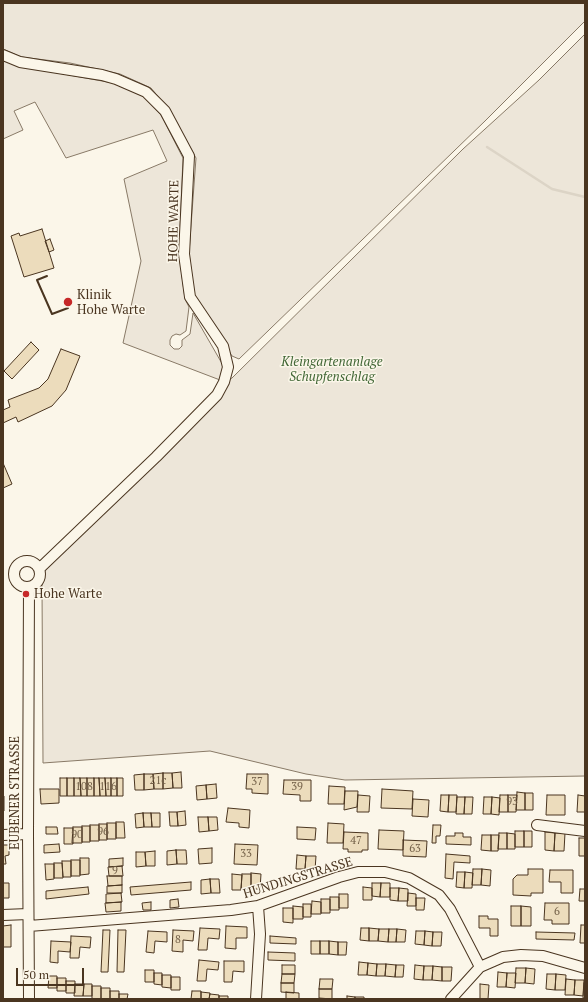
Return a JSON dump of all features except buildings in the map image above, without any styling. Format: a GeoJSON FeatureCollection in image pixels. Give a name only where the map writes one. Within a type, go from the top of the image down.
{"type":"FeatureCollection","features":[{"type":"Feature","properties":{"kind":"street","name":"HOHE WARTE"},"geometry":{"type":"LineString","coordinates":[[3,55],[20,62],[102,75],[116,79],[146,92],[165,111],[189,156],[184,254],[190,297],[223,346],[228,367],[226,378],[217,395],[156,457],[39,569],[40,576],[37,582],[29,587]]}},
{"type":"Feature","properties":{"kind":"street"},"geometry":{"type":"LineString","coordinates":[[29,587],[22,586],[17,581],[14,575],[16,568],[20,564],[27,562],[34,564],[39,569]]}},
{"type":"Feature","properties":{"kind":"street","name":"EUBENER STRASSE"},"geometry":{"type":"LineString","coordinates":[[29,587],[29,999]]}},
{"type":"Feature","properties":{"kind":"street"},"geometry":{"type":"LineString","coordinates":[[537,825],[585,831]]}},
{"type":"Feature","properties":{"kind":"street"},"geometry":{"type":"LineString","coordinates":[[3,835],[28,834]]}},
{"type":"Feature","properties":{"kind":"street","name":"HUNDINGSTRASSE"},"geometry":{"type":"LineString","coordinates":[[29,926],[231,910],[258,906],[339,877],[358,872],[372,871],[397,874],[421,883],[438,895],[450,910],[480,967]]}},
{"type":"Feature","properties":{"kind":"street"},"geometry":{"type":"LineString","coordinates":[[256,999],[260,934],[258,906]]}},
{"type":"Feature","properties":{"kind":"street"},"geometry":{"type":"LineString","coordinates":[[3,915],[28,914]]}},
{"type":"Feature","properties":{"kind":"street"},"geometry":{"type":"LineString","coordinates":[[451,999],[480,967],[503,957],[521,955],[542,956],[585,968]]}},
{"type":"Feature","properties":{"kind":"green space"},"geometry":{"type":"Polygon","coordinates":[[[3,3],[585,3],[585,21],[485,121],[239,359],[232,356],[194,295],[189,253],[196,158],[169,110],[151,88],[120,74],[70,63],[21,57],[3,49],[3,3]]]}},
{"type":"Feature","properties":{"kind":"green space","name":"Kleingartenanlage Schupfenschlag"},"geometry":{"type":"Polygon","coordinates":[[[585,34],[585,776],[345,780],[306,774],[210,751],[43,763],[42,587],[40,572],[224,382],[232,378],[463,149],[539,80],[585,34]]]}},
{"type":"Feature","properties":{"kind":"green space"},"geometry":{"type":"Polygon","coordinates":[[[3,59],[20,66],[113,83],[145,97],[161,115],[183,158],[179,253],[185,299],[189,307],[186,331],[180,335],[176,334],[172,336],[170,345],[174,349],[179,349],[182,346],[182,340],[190,334],[193,313],[224,367],[220,380],[123,343],[141,261],[124,179],[167,161],[153,130],[66,158],[35,102],[14,111],[23,130],[3,139],[3,59]]]}},
{"type":"Feature","properties":{"kind":"waterway"},"geometry":{"type":"LineString","coordinates":[[487,147],[552,189],[585,197]]}},
{"type":"Feature","properties":{"kind":"wall"},"geometry":{"type":"LineString","coordinates":[[47,276],[37,280],[52,314],[68,308]]}},
{"type":"Feature","properties":{"kind":"place","name":"Klinik Hohe Warte"},"geometry":{"type":"Point","coordinates":[68,302]}},
{"type":"Feature","properties":{"kind":"place","name":"Hohe Warte"},"geometry":{"type":"Point","coordinates":[26,594]}}]}
